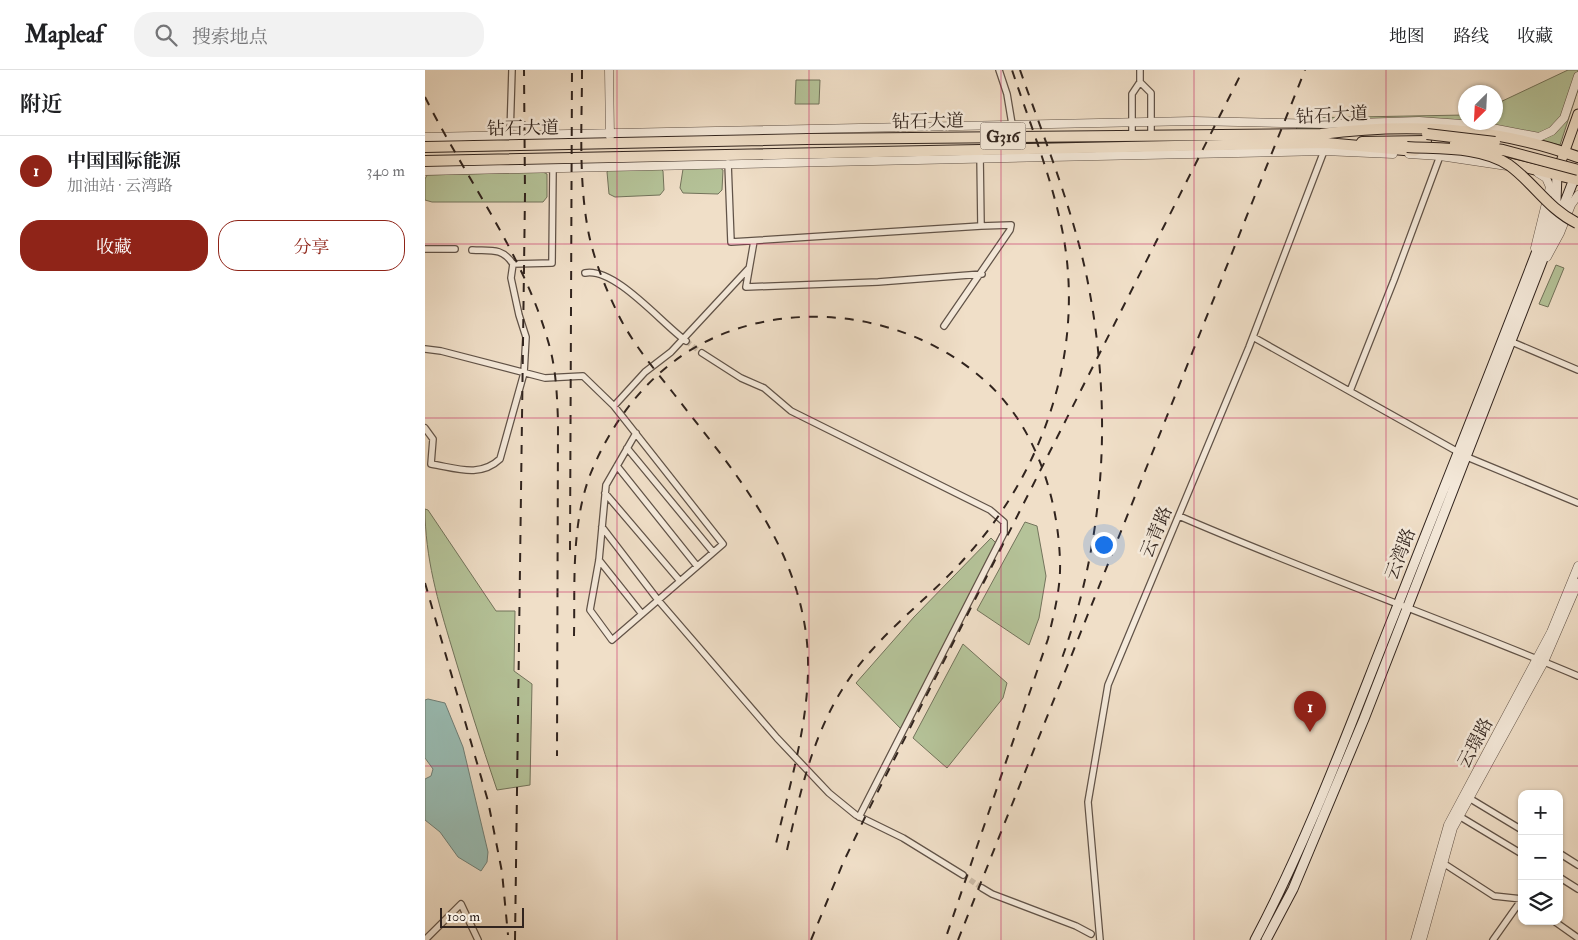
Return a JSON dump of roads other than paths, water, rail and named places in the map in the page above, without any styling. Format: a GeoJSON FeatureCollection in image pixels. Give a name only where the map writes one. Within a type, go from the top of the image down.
{"type":"FeatureCollection","features":[{"type":"Feature","properties":{"kind":"highway","name":"钻石大道"},"geometry":{"type":"LineString","coordinates":[[425,161],[980,155],[1324,143],[1361,129],[1447,129],[1478,132],[1578,157]]}},
{"type":"Feature","properties":{"kind":"highway","name":"钻石大道"},"geometry":{"type":"LineString","coordinates":[[425,147],[661,137],[1151,134],[1324,143],[1476,155],[1557,174],[1577,174]]}},
{"type":"Feature","properties":{"kind":"highway"},"geometry":{"type":"LineString","coordinates":[[1324,143],[1461,136],[1504,144],[1578,164]]}},
{"type":"Feature","properties":{"kind":"highway"},"geometry":{"type":"LineString","coordinates":[[1324,143],[1427,137],[1503,150],[1577,174]]}},
{"type":"Feature","properties":{"kind":"highway"},"geometry":{"type":"LineString","coordinates":[[1357,142],[1457,150],[1497,159],[1519,174],[1556,211],[1578,223]]}},
{"type":"Feature","properties":{"kind":"main road"},"geometry":{"type":"LineString","coordinates":[[1557,174],[1563,152],[1578,114]]}},
{"type":"Feature","properties":{"kind":"main road","name":"云湾路"},"geometry":{"type":"LineString","coordinates":[[1255,940],[1282,889],[1467,457],[1512,342],[1535,270],[1556,201],[1557,174]]}},
{"type":"Feature","properties":{"kind":"main road","name":"云湾路"},"geometry":{"type":"LineString","coordinates":[[1266,940],[1295,885],[1360,727],[1458,450],[1577,174]]}},
{"type":"Feature","properties":{"kind":"street"},"geometry":{"type":"LineString","coordinates":[[510,135],[513,70]]}},
{"type":"Feature","properties":{"kind":"street"},"geometry":{"type":"LineString","coordinates":[[425,137],[510,135],[610,138],[609,70]]}},
{"type":"Feature","properties":{"kind":"street"},"geometry":{"type":"LineString","coordinates":[[999,70],[1007,94],[1012,124]]}},
{"type":"Feature","properties":{"kind":"street"},"geometry":{"type":"LineString","coordinates":[[1132,134],[1132,94],[1140,82],[1140,70]]}},
{"type":"Feature","properties":{"kind":"street"},"geometry":{"type":"LineString","coordinates":[[661,137],[1132,121],[1280,123],[1419,121],[1476,125],[1539,137],[1552,131],[1564,118],[1577,80]]}},
{"type":"Feature","properties":{"kind":"street"},"geometry":{"type":"LineString","coordinates":[[1140,82],[1151,93],[1153,121],[1151,134]]}},
{"type":"Feature","properties":{"kind":"street"},"geometry":{"type":"LineString","coordinates":[[1280,123],[1324,143],[1440,156],[1540,173],[1546,178],[1550,187],[1535,270]]}},
{"type":"Feature","properties":{"kind":"street"},"geometry":{"type":"LineString","coordinates":[[1478,132],[1507,130]]}},
{"type":"Feature","properties":{"kind":"street"},"geometry":{"type":"LineString","coordinates":[[981,226],[980,155],[1289,152],[1324,143]]}},
{"type":"Feature","properties":{"kind":"street","name":"云青路"},"geometry":{"type":"LineString","coordinates":[[1100,940],[1088,802],[1108,685],[1253,337],[1324,143]]}},
{"type":"Feature","properties":{"kind":"street"},"geometry":{"type":"LineString","coordinates":[[1453,153],[1494,164]]}},
{"type":"Feature","properties":{"kind":"street"},"geometry":{"type":"LineString","coordinates":[[1350,391],[1440,156]]}},
{"type":"Feature","properties":{"kind":"street"},"geometry":{"type":"LineString","coordinates":[[425,171],[553,168],[710,159],[728,163],[807,157]]}},
{"type":"Feature","properties":{"kind":"street"},"geometry":{"type":"LineString","coordinates":[[728,163],[731,242],[1011,225],[1010,230],[981,274],[944,326]]}},
{"type":"Feature","properties":{"kind":"street"},"geometry":{"type":"LineString","coordinates":[[513,264],[552,263],[553,168]]}},
{"type":"Feature","properties":{"kind":"street"},"geometry":{"type":"LineString","coordinates":[[1535,270],[1560,233],[1571,205],[1578,195]]}},
{"type":"Feature","properties":{"kind":"street"},"geometry":{"type":"LineString","coordinates":[[754,241],[746,287],[878,282],[981,274]]}},
{"type":"Feature","properties":{"kind":"street"},"geometry":{"type":"LineString","coordinates":[[425,249],[455,249]]}},
{"type":"Feature","properties":{"kind":"street"},"geometry":{"type":"LineString","coordinates":[[425,428],[433,439],[431,464],[479,471],[490,468],[500,459],[524,373],[526,337],[511,278],[513,264],[506,254],[472,250]]}},
{"type":"Feature","properties":{"kind":"street"},"geometry":{"type":"LineString","coordinates":[[614,406],[645,372],[685,340],[749,268]]}},
{"type":"Feature","properties":{"kind":"street"},"geometry":{"type":"LineString","coordinates":[[585,273],[591,272],[618,284],[634,294],[685,340]]}},
{"type":"Feature","properties":{"kind":"street"},"geometry":{"type":"LineString","coordinates":[[1253,337],[1458,450],[1467,457],[1578,503]]}},
{"type":"Feature","properties":{"kind":"street"},"geometry":{"type":"LineString","coordinates":[[1512,342],[1578,370]]}},
{"type":"Feature","properties":{"kind":"street"},"geometry":{"type":"LineString","coordinates":[[425,349],[441,351],[545,378],[583,376],[614,406],[636,433],[723,544],[612,640],[590,610],[599,560],[606,485],[636,433]]}},
{"type":"Feature","properties":{"kind":"street"},"geometry":{"type":"LineString","coordinates":[[702,353],[741,378],[764,388],[791,411],[990,510],[1004,522],[1004,533],[859,817]]}},
{"type":"Feature","properties":{"kind":"street"},"geometry":{"type":"LineString","coordinates":[[627,448],[713,552]]}},
{"type":"Feature","properties":{"kind":"street"},"geometry":{"type":"LineString","coordinates":[[617,466],[697,566]]}},
{"type":"Feature","properties":{"kind":"street"},"geometry":{"type":"LineString","coordinates":[[605,493],[680,581]]}},
{"type":"Feature","properties":{"kind":"street"},"geometry":{"type":"LineString","coordinates":[[1179,516],[1237,541],[1403,604],[1578,676]]}},
{"type":"Feature","properties":{"kind":"street"},"geometry":{"type":"LineString","coordinates":[[602,527],[658,600],[790,752],[829,793],[859,817],[903,838],[963,875]]}},
{"type":"Feature","properties":{"kind":"street"},"geometry":{"type":"LineString","coordinates":[[599,560],[642,614]]}},
{"type":"Feature","properties":{"kind":"street","name":"云璟路"},"geometry":{"type":"LineString","coordinates":[[1415,940],[1447,825],[1541,660],[1578,566]]}},
{"type":"Feature","properties":{"kind":"street","name":"云璟路"},"geometry":{"type":"LineString","coordinates":[[1421,940],[1453,828],[1541,660],[1578,583]]}},
{"type":"Feature","properties":{"kind":"street"},"geometry":{"type":"LineString","coordinates":[[1469,798],[1518,828]]}},
{"type":"Feature","properties":{"kind":"street"},"geometry":{"type":"LineString","coordinates":[[1459,816],[1518,852]]}},
{"type":"Feature","properties":{"kind":"street"},"geometry":{"type":"LineString","coordinates":[[1563,856],[1578,865]]}},
{"type":"Feature","properties":{"kind":"street"},"geometry":{"type":"LineString","coordinates":[[1443,863],[1495,896],[1522,899],[1493,940]]}},
{"type":"Feature","properties":{"kind":"street"},"geometry":{"type":"LineString","coordinates":[[1563,880],[1578,889]]}},
{"type":"Feature","properties":{"kind":"street"},"geometry":{"type":"LineString","coordinates":[[982,888],[1100,940]]}},
{"type":"Feature","properties":{"kind":"street"},"geometry":{"type":"LineString","coordinates":[[425,940],[461,904],[478,940]]}},
{"type":"Feature","properties":{"kind":"street"},"geometry":{"type":"LineString","coordinates":[[1560,925],[1578,938]]}},
{"type":"Feature","properties":{"kind":"water"},"geometry":{"type":"Polygon","coordinates":[[[425,700],[445,703],[463,747],[488,852],[487,862],[481,871],[458,857],[440,832],[425,820],[425,779],[431,776],[433,769],[425,758],[425,700]]]}},
{"type":"Feature","properties":{"kind":"tunnel"},"geometry":{"type":"LineString","coordinates":[[686,341],[702,353]]}},
{"type":"Feature","properties":{"kind":"tunnel"},"geometry":{"type":"LineString","coordinates":[[963,875],[982,888]]}},
{"type":"Feature","properties":{"kind":"railway"},"geometry":{"type":"LineString","coordinates":[[515,940],[525,194],[524,70]]}},
{"type":"Feature","properties":{"kind":"railway"},"geometry":{"type":"LineString","coordinates":[[570,550],[572,70]]}},
{"type":"Feature","properties":{"kind":"railway"},"geometry":{"type":"LineString","coordinates":[[582,70],[581,152],[583,194],[589,235],[606,288],[620,318],[638,348],[716,447],[755,502],[786,561],[797,593],[805,627],[808,654],[808,682],[801,738],[775,848]]}},
{"type":"Feature","properties":{"kind":"railway"},"geometry":{"type":"LineString","coordinates":[[787,850],[815,745],[838,697],[853,673],[871,651],[954,570],[993,524],[1017,487],[1037,448],[1052,407],[1062,365],[1068,322],[1068,278],[1063,234],[1053,192],[1012,70]]}},
{"type":"Feature","properties":{"kind":"railway"},"geometry":{"type":"LineString","coordinates":[[1020,70],[1057,173],[1081,251],[1095,327],[1100,375],[1101,472],[1096,520],[1088,567],[1061,661]]}},
{"type":"Feature","properties":{"kind":"railway"},"geometry":{"type":"LineString","coordinates":[[811,940],[843,863],[867,813],[1243,70]]}},
{"type":"Feature","properties":{"kind":"railway"},"geometry":{"type":"LineString","coordinates":[[958,940],[1305,70]]}},
{"type":"Feature","properties":{"kind":"railway"},"geometry":{"type":"LineString","coordinates":[[425,97],[493,217],[524,277],[537,309],[553,361],[558,421],[557,756]]}},
{"type":"Feature","properties":{"kind":"railway"},"geometry":{"type":"LineString","coordinates":[[574,636],[574,575],[577,534],[584,494],[590,475],[607,439],[630,405],[657,376],[689,351],[725,333],[762,322],[801,317],[841,318],[879,325],[917,338],[951,356],[983,379],[1001,397],[1016,417],[1040,462],[1048,486],[1058,536],[1059,581],[1057,600],[1048,639],[945,940]]}},
{"type":"Feature","properties":{"kind":"railway"},"geometry":{"type":"LineString","coordinates":[[425,583],[488,801],[502,872],[508,935]]}},
{"type":"Feature","properties":{"kind":"place","name":"中国国际能源"},"geometry":{"type":"Point","coordinates":[1310,732]}}]}
